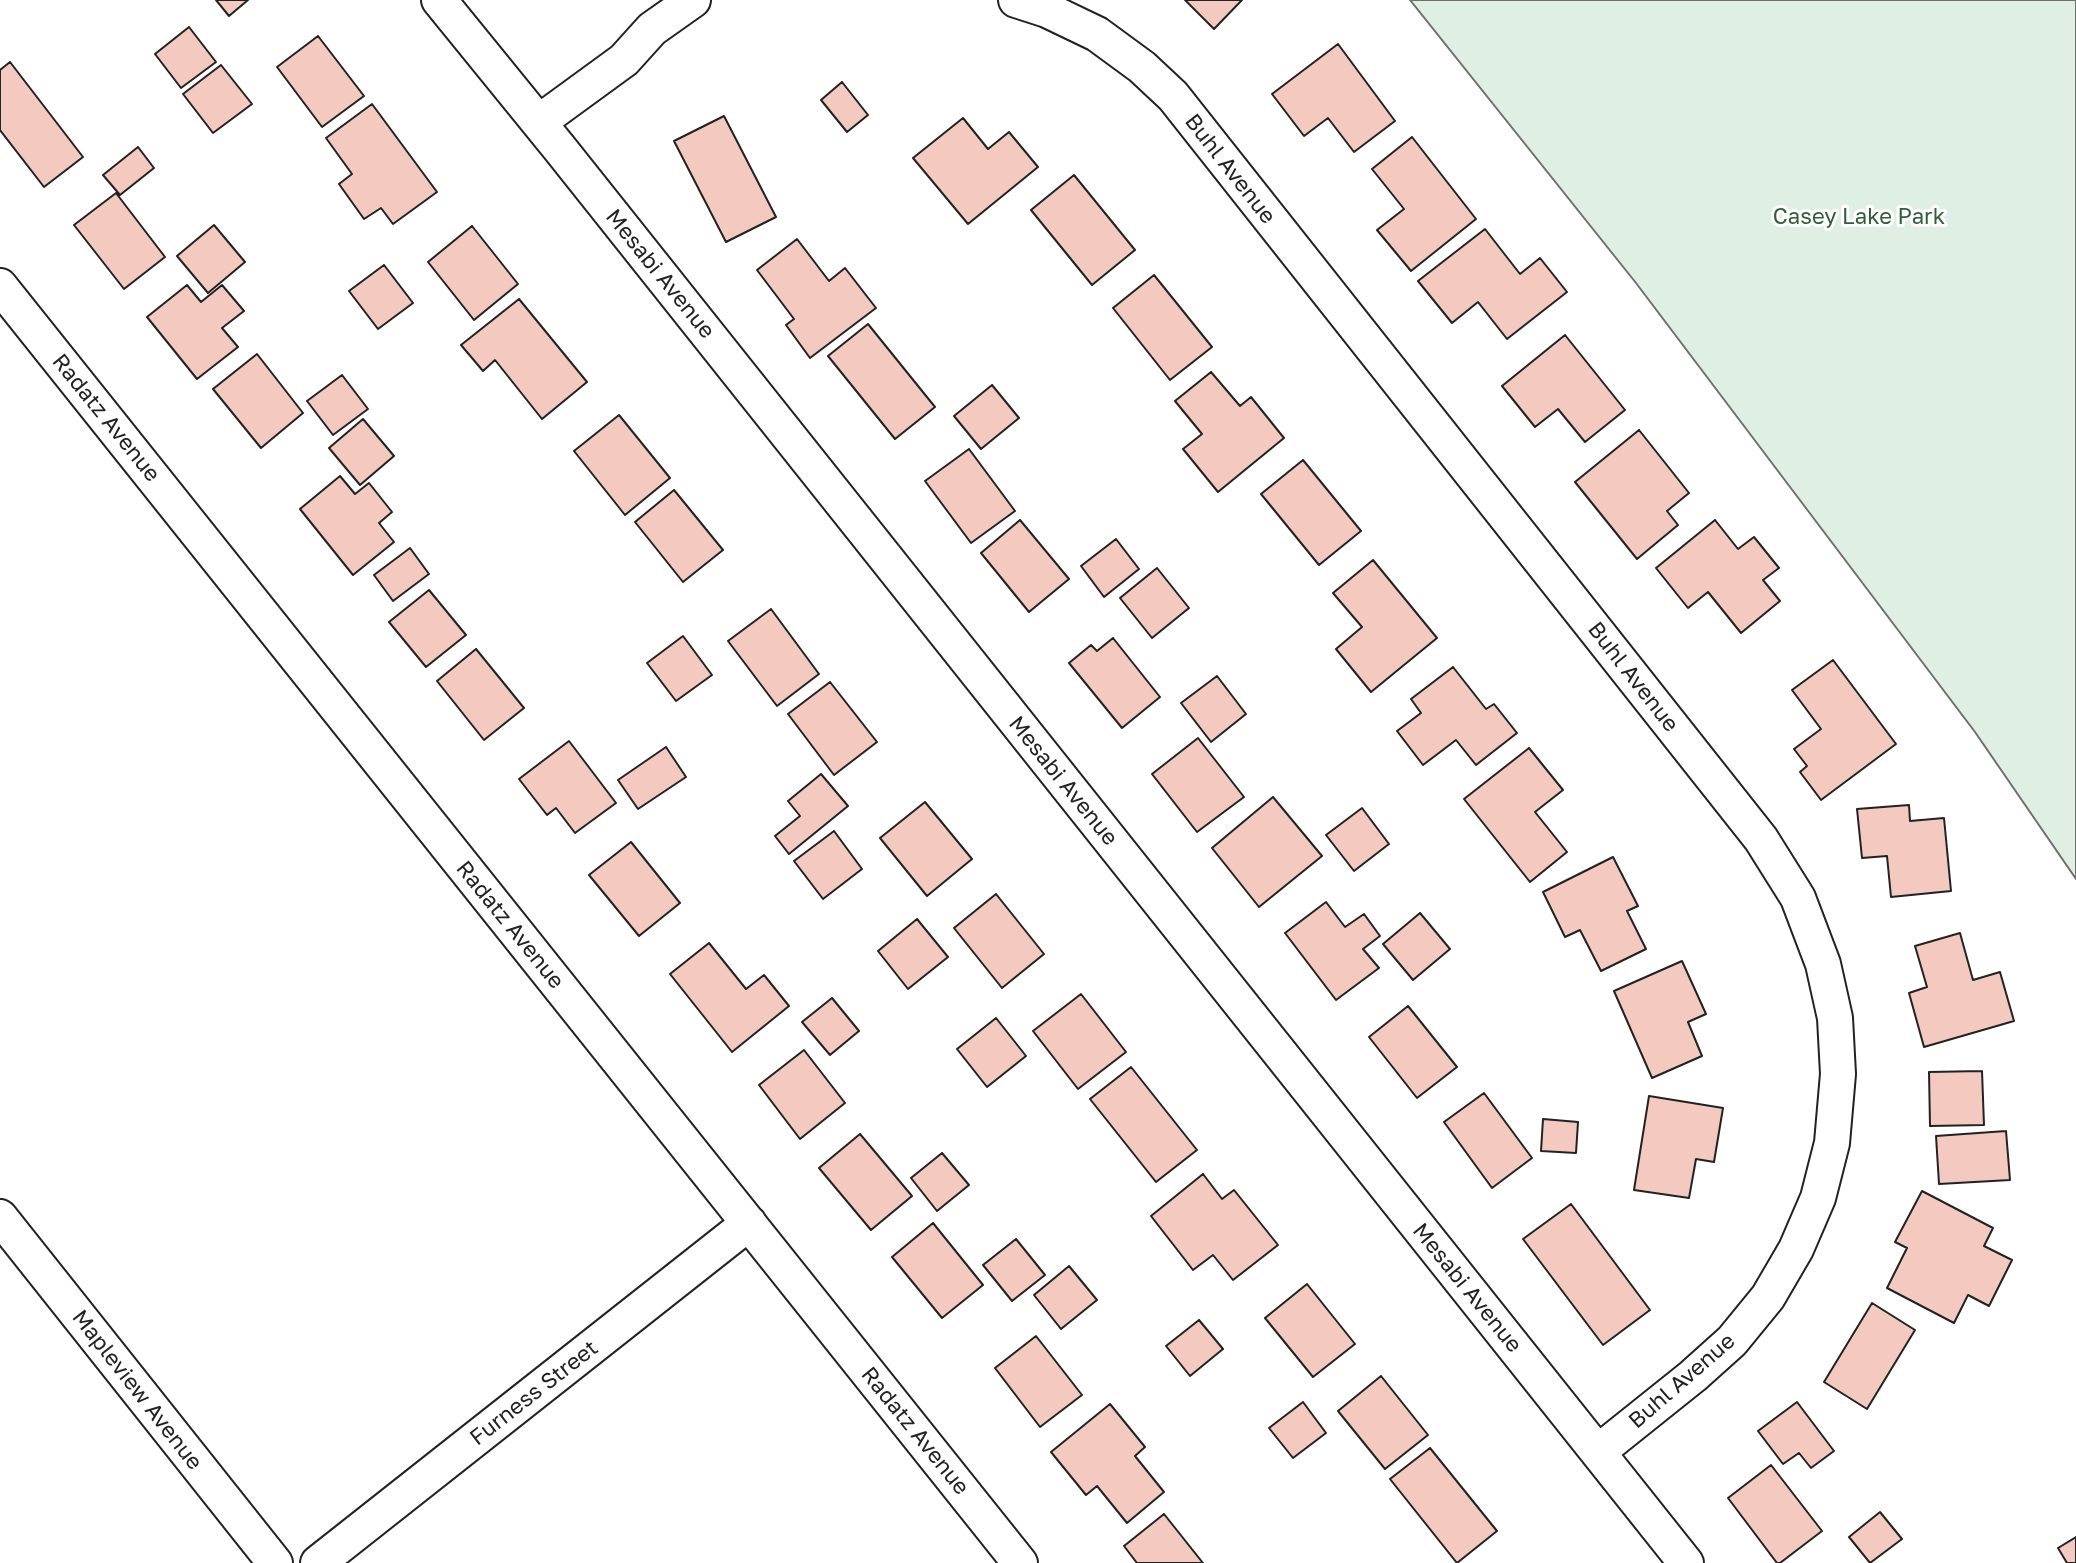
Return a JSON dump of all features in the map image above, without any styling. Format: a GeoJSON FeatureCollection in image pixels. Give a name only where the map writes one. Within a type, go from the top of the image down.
{"type":"FeatureCollection","features":[{"type":"Feature","properties":{"kind":"street","name":"Mesabi Avenue"},"geometry":{"type":"LineString","coordinates":[[439,0],[1686,1563]]}},
{"type":"Feature","properties":{"kind":"street"},"geometry":{"type":"LineString","coordinates":[[539,122],[624,60],[652,29],[693,0]]}},
{"type":"Feature","properties":{"kind":"street","name":"Buhl Avenue"},"geometry":{"type":"LineString","coordinates":[[1016,0],[1047,10],[1097,34],[1142,67],[1173,96],[1761,839],[1798,898],[1823,964],[1835,1018],[1838,1074],[1832,1143],[1818,1198],[1796,1249],[1768,1297],[1732,1341],[1598,1452]]}},
{"type":"Feature","properties":{"kind":"street","name":"Radatz Avenue"},"geometry":{"type":"LineString","coordinates":[[0,286],[1020,1563]]}},
{"type":"Feature","properties":{"kind":"street","name":"Mapleview Avenue"},"geometry":{"type":"LineString","coordinates":[[0,1217],[275,1563]]}},
{"type":"Feature","properties":{"kind":"street","name":"Furness Street"},"geometry":{"type":"LineString","coordinates":[[318,1563],[749,1223]]}},
{"type":"Feature","properties":{"kind":"green space","name":"Casey Lake Park"},"geometry":{"type":"Polygon","coordinates":[[[1410,0],[2076,0],[2076,879],[1975,732],[1636,283],[1410,0]]]}},
{"type":"Feature","properties":{"kind":"building"},"geometry":{"type":"Polygon","coordinates":[[[216,0],[248,0],[229,16],[216,0]]]}},
{"type":"Feature","properties":{"kind":"building"},"geometry":{"type":"Polygon","coordinates":[[[1185,0],[1242,0],[1214,29],[1185,0]]]}},
{"type":"Feature","properties":{"kind":"building"},"geometry":{"type":"Polygon","coordinates":[[[189,27],[216,62],[181,88],[155,54],[189,27]]]}},
{"type":"Feature","properties":{"kind":"building"},"geometry":{"type":"Polygon","coordinates":[[[318,36],[364,96],[322,127],[277,67],[318,36]]]}},
{"type":"Feature","properties":{"kind":"building"},"geometry":{"type":"Polygon","coordinates":[[[1338,44],[1395,121],[1354,152],[1328,118],[1304,136],[1272,94],[1338,44]]]}},
{"type":"Feature","properties":{"kind":"building"},"geometry":{"type":"Polygon","coordinates":[[[10,62],[83,157],[44,187],[0,130],[0,70],[10,62]]]}},
{"type":"Feature","properties":{"kind":"building"},"geometry":{"type":"Polygon","coordinates":[[[221,65],[252,104],[213,133],[183,94],[221,65]]]}},
{"type":"Feature","properties":{"kind":"building"},"geometry":{"type":"Polygon","coordinates":[[[842,82],[868,115],[847,132],[821,100],[842,82]]]}},
{"type":"Feature","properties":{"kind":"building"},"geometry":{"type":"Polygon","coordinates":[[[372,104],[437,192],[393,224],[381,208],[364,219],[339,184],[352,174],[326,138],[372,104]]]}},
{"type":"Feature","properties":{"kind":"building"},"geometry":{"type":"Polygon","coordinates":[[[724,116],[776,217],[726,242],[674,141],[724,116]]]}},
{"type":"Feature","properties":{"kind":"building"},"geometry":{"type":"Polygon","coordinates":[[[963,118],[988,149],[1009,132],[1038,167],[968,224],[913,158],[963,118]]]}},
{"type":"Feature","properties":{"kind":"building"},"geometry":{"type":"Polygon","coordinates":[[[1412,137],[1476,219],[1411,271],[1377,230],[1404,209],[1372,169],[1412,137]]]}},
{"type":"Feature","properties":{"kind":"building"},"geometry":{"type":"Polygon","coordinates":[[[138,147],[154,168],[120,195],[103,175],[138,147]]]}},
{"type":"Feature","properties":{"kind":"building"},"geometry":{"type":"Polygon","coordinates":[[[1074,175],[1135,250],[1092,285],[1031,210],[1074,175]]]}},
{"type":"Feature","properties":{"kind":"building"},"geometry":{"type":"Polygon","coordinates":[[[116,193],[165,257],[124,289],[74,225],[116,193]]]}},
{"type":"Feature","properties":{"kind":"building"},"geometry":{"type":"Polygon","coordinates":[[[214,225],[245,262],[208,293],[177,256],[214,225]]]}},
{"type":"Feature","properties":{"kind":"building"},"geometry":{"type":"Polygon","coordinates":[[[472,226],[518,284],[474,320],[428,262],[472,226]]]}},
{"type":"Feature","properties":{"kind":"building"},"geometry":{"type":"Polygon","coordinates":[[[1485,229],[1520,274],[1540,258],[1567,292],[1507,339],[1478,302],[1452,323],[1418,281],[1485,229]]]}},
{"type":"Feature","properties":{"kind":"building"},"geometry":{"type":"Polygon","coordinates":[[[797,239],[829,281],[845,268],[876,308],[810,358],[786,325],[794,319],[757,270],[797,239]]]}},
{"type":"Feature","properties":{"kind":"building"},"geometry":{"type":"Polygon","coordinates":[[[384,265],[413,303],[378,329],[349,291],[384,265]]]}},
{"type":"Feature","properties":{"kind":"building"},"geometry":{"type":"Polygon","coordinates":[[[1154,275],[1212,347],[1170,380],[1113,308],[1154,275]]]}},
{"type":"Feature","properties":{"kind":"building"},"geometry":{"type":"Polygon","coordinates":[[[187,285],[201,302],[222,285],[244,311],[222,328],[238,347],[197,379],[147,317],[187,285]]]}},
{"type":"Feature","properties":{"kind":"building"},"geometry":{"type":"Polygon","coordinates":[[[519,299],[587,382],[542,419],[495,360],[483,371],[461,345],[519,299]]]}},
{"type":"Feature","properties":{"kind":"building"},"geometry":{"type":"Polygon","coordinates":[[[868,324],[935,407],[895,439],[828,356],[868,324]]]}},
{"type":"Feature","properties":{"kind":"building"},"geometry":{"type":"Polygon","coordinates":[[[1565,335],[1625,410],[1585,442],[1558,409],[1535,427],[1502,386],[1565,335]]]}},
{"type":"Feature","properties":{"kind":"building"},"geometry":{"type":"Polygon","coordinates":[[[257,354],[303,413],[261,448],[213,389],[257,354]]]}},
{"type":"Feature","properties":{"kind":"building"},"geometry":{"type":"Polygon","coordinates":[[[1211,372],[1240,406],[1251,397],[1284,438],[1218,492],[1183,449],[1202,434],[1175,401],[1211,372]]]}},
{"type":"Feature","properties":{"kind":"building"},"geometry":{"type":"Polygon","coordinates":[[[342,375],[368,409],[333,435],[307,401],[342,375]]]}},
{"type":"Feature","properties":{"kind":"building"},"geometry":{"type":"Polygon","coordinates":[[[992,385],[1019,418],[981,449],[954,416],[992,385]]]}},
{"type":"Feature","properties":{"kind":"building"},"geometry":{"type":"Polygon","coordinates":[[[619,415],[670,478],[625,515],[574,451],[619,415]]]}},
{"type":"Feature","properties":{"kind":"building"},"geometry":{"type":"Polygon","coordinates":[[[363,419],[394,456],[360,485],[329,448],[363,419]]]}},
{"type":"Feature","properties":{"kind":"building"},"geometry":{"type":"Polygon","coordinates":[[[1639,430],[1689,493],[1667,511],[1678,525],[1637,559],[1575,482],[1639,430]]]}},
{"type":"Feature","properties":{"kind":"building"},"geometry":{"type":"Polygon","coordinates":[[[969,449],[1015,511],[971,543],[925,481],[969,449]]]}},
{"type":"Feature","properties":{"kind":"building"},"geometry":{"type":"Polygon","coordinates":[[[1303,460],[1361,531],[1319,565],[1261,494],[1303,460]]]}},
{"type":"Feature","properties":{"kind":"building"},"geometry":{"type":"Polygon","coordinates":[[[340,476],[355,494],[369,483],[392,512],[379,523],[394,542],[353,575],[300,509],[340,476]]]}},
{"type":"Feature","properties":{"kind":"building"},"geometry":{"type":"Polygon","coordinates":[[[674,490],[723,550],[683,582],[635,522],[674,490]]]}},
{"type":"Feature","properties":{"kind":"building"},"geometry":{"type":"Polygon","coordinates":[[[1020,520],[1069,579],[1029,612],[981,553],[1020,520]]]}},
{"type":"Feature","properties":{"kind":"building"},"geometry":{"type":"Polygon","coordinates":[[[1715,520],[1738,549],[1754,537],[1779,568],[1763,580],[1780,601],[1741,633],[1708,592],[1688,608],[1656,568],[1715,520]]]}},
{"type":"Feature","properties":{"kind":"building"},"geometry":{"type":"Polygon","coordinates":[[[1116,539],[1139,569],[1104,597],[1081,566],[1116,539]]]}},
{"type":"Feature","properties":{"kind":"building"},"geometry":{"type":"Polygon","coordinates":[[[410,548],[429,574],[393,601],[374,575],[410,548]]]}},
{"type":"Feature","properties":{"kind":"building"},"geometry":{"type":"Polygon","coordinates":[[[1373,560],[1437,638],[1371,692],[1336,649],[1362,627],[1333,593],[1373,560]]]}},
{"type":"Feature","properties":{"kind":"building"},"geometry":{"type":"Polygon","coordinates":[[[1157,568],[1189,608],[1152,638],[1120,598],[1157,568]]]}},
{"type":"Feature","properties":{"kind":"building"},"geometry":{"type":"Polygon","coordinates":[[[429,590],[466,635],[426,667],[389,622],[429,590]]]}},
{"type":"Feature","properties":{"kind":"building"},"geometry":{"type":"Polygon","coordinates":[[[771,609],[819,674],[777,706],[728,641],[771,609]]]}},
{"type":"Feature","properties":{"kind":"building"},"geometry":{"type":"Polygon","coordinates":[[[683,636],[712,675],[676,701],[647,663],[683,636]]]}},
{"type":"Feature","properties":{"kind":"building"},"geometry":{"type":"Polygon","coordinates":[[[1113,638],[1160,697],[1122,728],[1069,663],[1091,645],[1097,651],[1113,638]]]}},
{"type":"Feature","properties":{"kind":"building"},"geometry":{"type":"Polygon","coordinates":[[[476,649],[524,708],[484,740],[437,681],[476,649]]]}},
{"type":"Feature","properties":{"kind":"building"},"geometry":{"type":"Polygon","coordinates":[[[1833,660],[1896,744],[1821,800],[1800,772],[1807,766],[1794,749],[1821,729],[1792,690],[1833,660]]]}},
{"type":"Feature","properties":{"kind":"building"},"geometry":{"type":"Polygon","coordinates":[[[1453,667],[1486,709],[1494,704],[1517,733],[1476,765],[1456,740],[1423,765],[1397,731],[1421,713],[1411,699],[1453,667]]]}},
{"type":"Feature","properties":{"kind":"building"},"geometry":{"type":"Polygon","coordinates":[[[1217,676],[1246,714],[1211,742],[1181,703],[1217,676]]]}},
{"type":"Feature","properties":{"kind":"building"},"geometry":{"type":"Polygon","coordinates":[[[830,682],[877,742],[834,775],[788,714],[830,682]]]}},
{"type":"Feature","properties":{"kind":"building"},"geometry":{"type":"Polygon","coordinates":[[[1198,738],[1244,797],[1197,832],[1152,774],[1198,738]]]}},
{"type":"Feature","properties":{"kind":"building"},"geometry":{"type":"Polygon","coordinates":[[[569,741],[616,803],[575,833],[556,808],[547,815],[519,779],[569,741]]]}},
{"type":"Feature","properties":{"kind":"building"},"geometry":{"type":"Polygon","coordinates":[[[666,747],[686,777],[638,809],[618,780],[666,747]]]}},
{"type":"Feature","properties":{"kind":"building"},"geometry":{"type":"Polygon","coordinates":[[[1529,748],[1563,790],[1535,812],[1567,852],[1530,882],[1464,799],[1529,748]]]}},
{"type":"Feature","properties":{"kind":"building"},"geometry":{"type":"Polygon","coordinates":[[[821,774],[848,806],[789,854],[775,836],[800,816],[788,801],[821,774]]]}},
{"type":"Feature","properties":{"kind":"building"},"geometry":{"type":"Polygon","coordinates":[[[1273,797],[1322,856],[1259,907],[1212,848],[1273,797]]]}},
{"type":"Feature","properties":{"kind":"building"},"geometry":{"type":"Polygon","coordinates":[[[925,802],[972,859],[927,896],[880,838],[925,802]]]}},
{"type":"Feature","properties":{"kind":"building"},"geometry":{"type":"Polygon","coordinates":[[[1909,805],[1910,821],[1944,818],[1951,891],[1891,897],[1887,856],[1862,858],[1857,809],[1909,805]]]}},
{"type":"Feature","properties":{"kind":"building"},"geometry":{"type":"Polygon","coordinates":[[[1362,808],[1389,844],[1354,871],[1326,835],[1362,808]]]}},
{"type":"Feature","properties":{"kind":"building"},"geometry":{"type":"Polygon","coordinates":[[[834,831],[862,869],[823,899],[794,861],[834,831]]]}},
{"type":"Feature","properties":{"kind":"building"},"geometry":{"type":"Polygon","coordinates":[[[631,842],[680,903],[639,936],[589,875],[631,842]]]}},
{"type":"Feature","properties":{"kind":"building"},"geometry":{"type":"Polygon","coordinates":[[[1613,857],[1638,906],[1627,911],[1646,949],[1601,971],[1580,930],[1565,937],[1543,892],[1613,857]]]}},
{"type":"Feature","properties":{"kind":"building"},"geometry":{"type":"Polygon","coordinates":[[[996,894],[1044,954],[1002,988],[954,928],[996,894]]]}},
{"type":"Feature","properties":{"kind":"building"},"geometry":{"type":"Polygon","coordinates":[[[1326,902],[1345,927],[1364,914],[1380,936],[1363,949],[1379,968],[1336,1000],[1285,933],[1326,902]]]}},
{"type":"Feature","properties":{"kind":"building"},"geometry":{"type":"Polygon","coordinates":[[[1420,913],[1450,949],[1413,980],[1383,944],[1420,913]]]}},
{"type":"Feature","properties":{"kind":"building"},"geometry":{"type":"Polygon","coordinates":[[[917,919],[948,957],[908,989],[878,951],[917,919]]]}},
{"type":"Feature","properties":{"kind":"building"},"geometry":{"type":"Polygon","coordinates":[[[1960,933],[1973,980],[2000,972],[2014,1021],[1924,1047],[1909,993],[1927,987],[1915,946],[1960,933]]]}},
{"type":"Feature","properties":{"kind":"building"},"geometry":{"type":"Polygon","coordinates":[[[709,943],[746,989],[764,975],[789,1006],[732,1052],[670,974],[709,943]]]}},
{"type":"Feature","properties":{"kind":"building"},"geometry":{"type":"Polygon","coordinates":[[[1682,961],[1706,1014],[1688,1022],[1702,1056],[1652,1078],[1614,991],[1682,961]]]}},
{"type":"Feature","properties":{"kind":"building"},"geometry":{"type":"Polygon","coordinates":[[[1081,994],[1126,1052],[1078,1089],[1033,1031],[1081,994]]]}},
{"type":"Feature","properties":{"kind":"building"},"geometry":{"type":"Polygon","coordinates":[[[832,998],[859,1031],[830,1055],[802,1022],[832,998]]]}},
{"type":"Feature","properties":{"kind":"building"},"geometry":{"type":"Polygon","coordinates":[[[1408,1006],[1457,1067],[1417,1098],[1369,1037],[1408,1006]]]}},
{"type":"Feature","properties":{"kind":"building"},"geometry":{"type":"Polygon","coordinates":[[[996,1018],[1026,1056],[987,1087],[957,1049],[996,1018]]]}},
{"type":"Feature","properties":{"kind":"building"},"geometry":{"type":"Polygon","coordinates":[[[804,1050],[845,1103],[800,1139],[759,1085],[804,1050]]]}},
{"type":"Feature","properties":{"kind":"building"},"geometry":{"type":"Polygon","coordinates":[[[1131,1067],[1197,1150],[1156,1182],[1090,1099],[1131,1067]]]}},
{"type":"Feature","properties":{"kind":"building"},"geometry":{"type":"Polygon","coordinates":[[[1982,1071],[1984,1125],[1930,1126],[1929,1072],[1982,1071]]]}},
{"type":"Feature","properties":{"kind":"building"},"geometry":{"type":"Polygon","coordinates":[[[1484,1093],[1532,1158],[1492,1188],[1444,1122],[1484,1093]]]}},
{"type":"Feature","properties":{"kind":"building"},"geometry":{"type":"Polygon","coordinates":[[[1649,1096],[1723,1108],[1714,1162],[1696,1159],[1689,1198],[1634,1190],[1649,1096]]]}},
{"type":"Feature","properties":{"kind":"building"},"geometry":{"type":"Polygon","coordinates":[[[1543,1119],[1578,1122],[1576,1153],[1541,1151],[1543,1119]]]}},
{"type":"Feature","properties":{"kind":"building"},"geometry":{"type":"Polygon","coordinates":[[[2006,1131],[2010,1180],[1939,1184],[1936,1136],[2006,1131]]]}},
{"type":"Feature","properties":{"kind":"building"},"geometry":{"type":"Polygon","coordinates":[[[860,1134],[912,1196],[871,1230],[819,1168],[860,1134]]]}},
{"type":"Feature","properties":{"kind":"building"},"geometry":{"type":"Polygon","coordinates":[[[942,1153],[969,1185],[937,1211],[911,1178],[942,1153]]]}},
{"type":"Feature","properties":{"kind":"building"},"geometry":{"type":"Polygon","coordinates":[[[1203,1174],[1222,1199],[1234,1190],[1278,1245],[1233,1280],[1213,1255],[1193,1270],[1151,1216],[1203,1174]]]}},
{"type":"Feature","properties":{"kind":"building"},"geometry":{"type":"Polygon","coordinates":[[[1922,1191],[1993,1228],[1984,1246],[2012,1260],[1989,1306],[1968,1295],[1954,1323],[1887,1288],[1907,1248],[1895,1242],[1922,1191]]]}},
{"type":"Feature","properties":{"kind":"building"},"geometry":{"type":"Polygon","coordinates":[[[1571,1204],[1650,1310],[1603,1345],[1523,1239],[1571,1204]]]}},
{"type":"Feature","properties":{"kind":"building"},"geometry":{"type":"Polygon","coordinates":[[[933,1223],[983,1285],[942,1318],[892,1257],[933,1223]]]}},
{"type":"Feature","properties":{"kind":"building"},"geometry":{"type":"Polygon","coordinates":[[[1016,1239],[1045,1275],[1012,1301],[983,1265],[1016,1239]]]}},
{"type":"Feature","properties":{"kind":"building"},"geometry":{"type":"Polygon","coordinates":[[[1069,1266],[1097,1300],[1061,1329],[1034,1295],[1069,1266]]]}},
{"type":"Feature","properties":{"kind":"building"},"geometry":{"type":"Polygon","coordinates":[[[1307,1284],[1355,1344],[1313,1377],[1265,1318],[1307,1284]]]}},
{"type":"Feature","properties":{"kind":"building"},"geometry":{"type":"Polygon","coordinates":[[[1872,1303],[1915,1330],[1867,1409],[1824,1382],[1872,1303]]]}},
{"type":"Feature","properties":{"kind":"building"},"geometry":{"type":"Polygon","coordinates":[[[1199,1320],[1223,1349],[1190,1376],[1166,1346],[1199,1320]]]}},
{"type":"Feature","properties":{"kind":"building"},"geometry":{"type":"Polygon","coordinates":[[[1036,1336],[1082,1395],[1040,1427],[995,1368],[1036,1336]]]}},
{"type":"Feature","properties":{"kind":"building"},"geometry":{"type":"Polygon","coordinates":[[[1381,1376],[1428,1435],[1385,1469],[1338,1411],[1381,1376]]]}},
{"type":"Feature","properties":{"kind":"building"},"geometry":{"type":"Polygon","coordinates":[[[1303,1402],[1326,1433],[1293,1458],[1269,1428],[1303,1402]]]}},
{"type":"Feature","properties":{"kind":"building"},"geometry":{"type":"Polygon","coordinates":[[[1797,1402],[1834,1451],[1811,1468],[1799,1453],[1783,1464],[1758,1431],[1797,1402]]]}},
{"type":"Feature","properties":{"kind":"building"},"geometry":{"type":"Polygon","coordinates":[[[1110,1404],[1145,1447],[1135,1456],[1164,1492],[1127,1523],[1097,1486],[1086,1495],[1051,1452],[1110,1404]]]}},
{"type":"Feature","properties":{"kind":"building"},"geometry":{"type":"Polygon","coordinates":[[[1430,1448],[1497,1531],[1457,1563],[1390,1479],[1430,1448]]]}},
{"type":"Feature","properties":{"kind":"building"},"geometry":{"type":"Polygon","coordinates":[[[1771,1465],[1822,1531],[1780,1563],[1728,1498],[1771,1465]]]}},
{"type":"Feature","properties":{"kind":"building"},"geometry":{"type":"Polygon","coordinates":[[[1880,1512],[1902,1539],[1870,1563],[1849,1537],[1880,1512]]]}},
{"type":"Feature","properties":{"kind":"building"},"geometry":{"type":"Polygon","coordinates":[[[1164,1514],[1203,1563],[1137,1563],[1124,1546],[1164,1514]]]}},
{"type":"Feature","properties":{"kind":"building"},"geometry":{"type":"Polygon","coordinates":[[[2076,1537],[2076,1563],[2067,1563],[2058,1548],[2076,1537]]]}}]}
